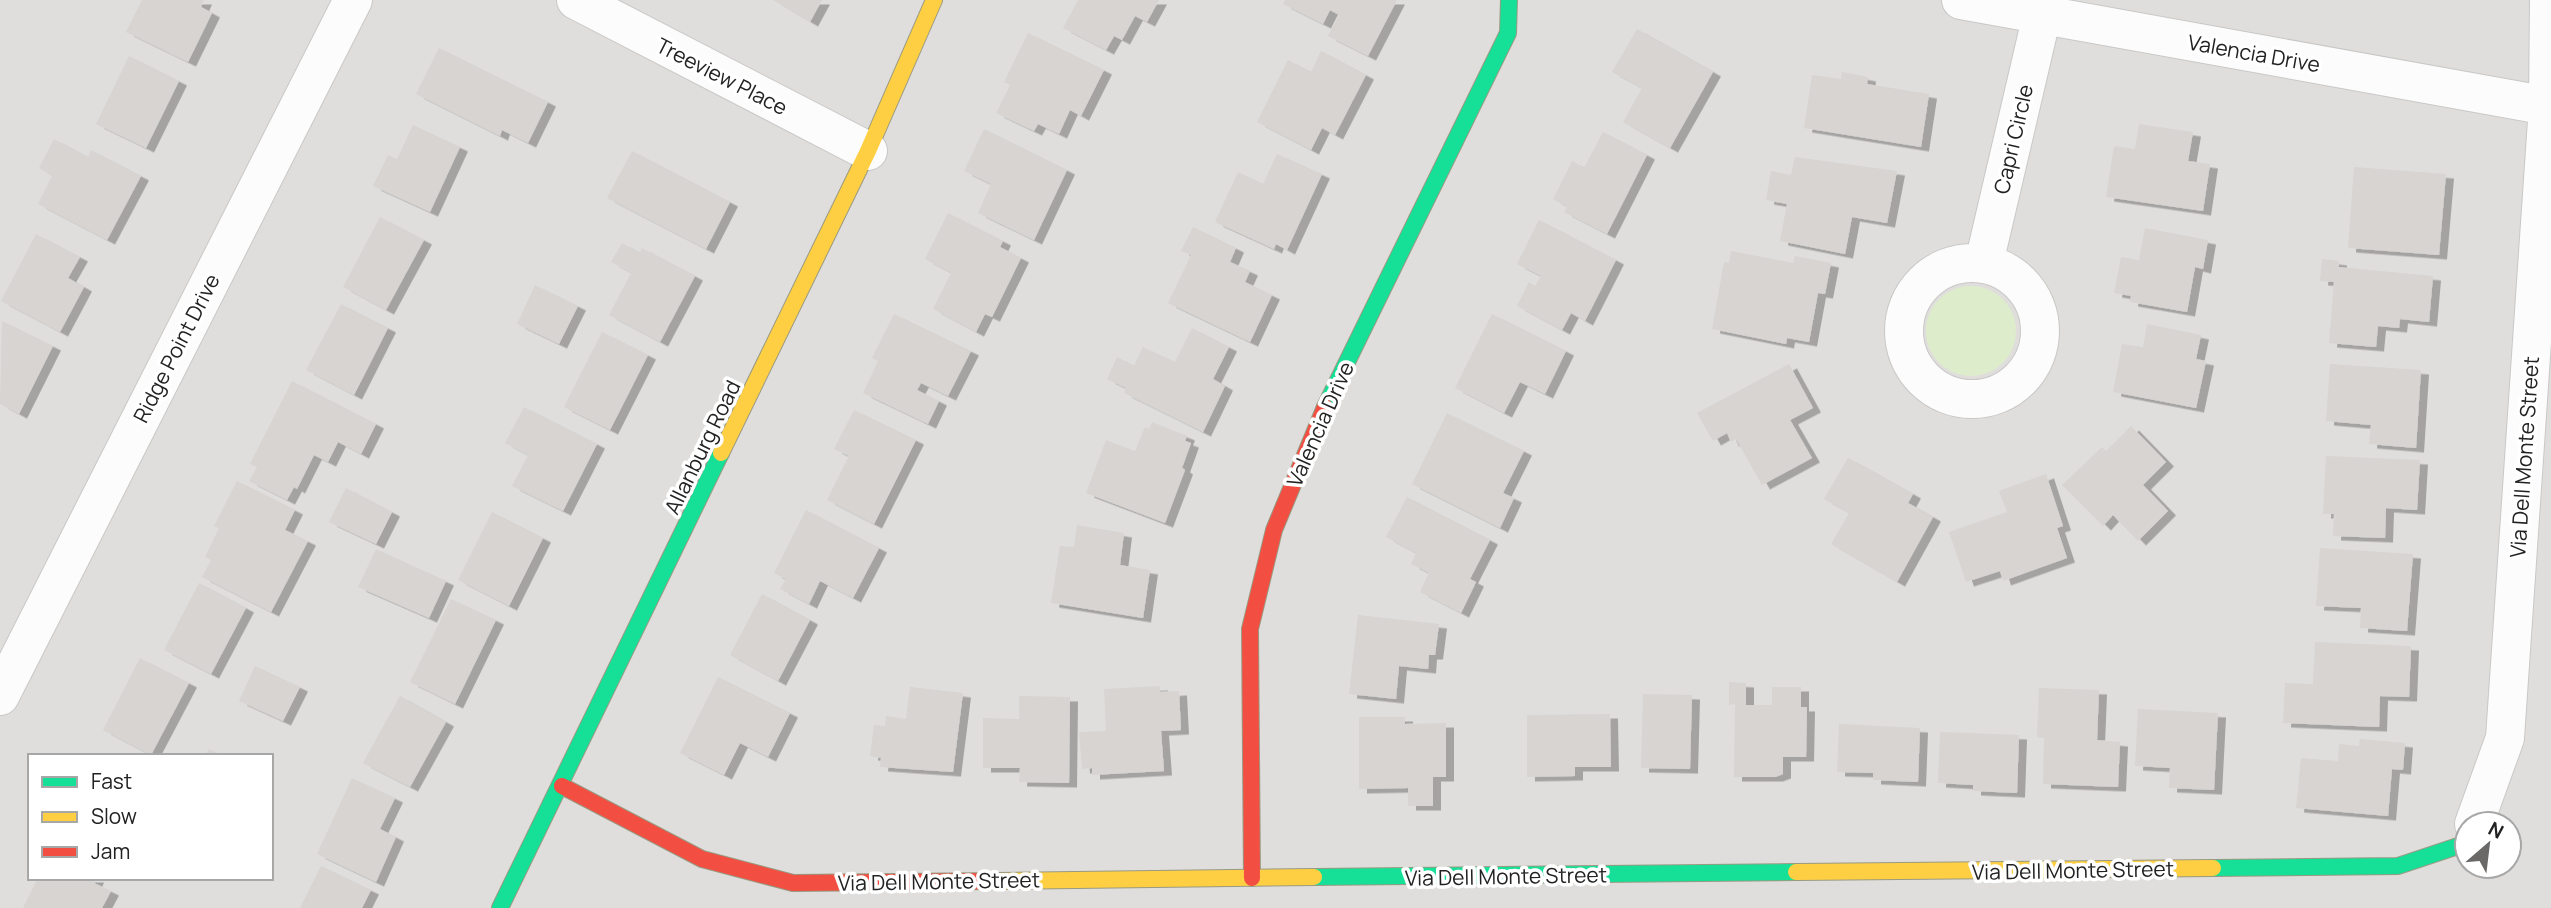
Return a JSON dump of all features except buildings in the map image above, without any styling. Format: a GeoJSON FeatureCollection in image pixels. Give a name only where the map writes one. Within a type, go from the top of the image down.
{"type":"FeatureCollection","features":[{"type":"Feature","properties":{"kind":"street","name":"Ridge Point Drive"},"geometry":{"type":"LineString","coordinates":[[0,696],[353,0]]}},
{"type":"Feature","properties":{"kind":"street","name":"Treeview Place"},"geometry":{"type":"LineString","coordinates":[[576,0],[868,151]]}},
{"type":"Feature","properties":{"kind":"street","name":"Allanburg Road"},"geometry":{"type":"LineString","coordinates":[[500,908],[562,786],[868,151],[934,0]]}},
{"type":"Feature","properties":{"kind":"street","name":"Valencia Drive"},"geometry":{"type":"LineString","coordinates":[[1252,878],[1250,629],[1274,530],[1325,407],[1508,33],[1508,0]]}},
{"type":"Feature","properties":{"kind":"street","name":"Valencia Drive"},"geometry":{"type":"LineString","coordinates":[[1961,0],[2548,106]]}},
{"type":"Feature","properties":{"kind":"street","name":"Via Dell Monte Street"},"geometry":{"type":"LineString","coordinates":[[2479,810],[2505,738],[2548,106],[2549,0]]}},
{"type":"Feature","properties":{"kind":"street","name":"Capri Circle"},"geometry":{"type":"LineString","coordinates":[[1984,263],[2042,15]]}},
{"type":"Feature","properties":{"kind":"street","name":"Via Dell Monte Street"},"geometry":{"type":"LineString","coordinates":[[562,786],[702,859],[793,883],[2398,866],[2453,848]]}},
{"type":"Feature","properties":{"kind":"shaded area"},"geometry":{"type":"Polygon","coordinates":[[[0,0],[2551,0],[2551,908],[0,908],[0,0]]]}},
{"type":"Feature","properties":{"kind":"green space"},"geometry":{"type":"Polygon","coordinates":[[[1971,286],[1988,289],[2003,299],[2013,314],[2016,331],[2013,348],[2003,363],[1988,373],[1971,376],[1954,373],[1939,363],[1929,348],[1926,331],[1929,314],[1939,299],[1954,289],[1971,286]]]}},
{"type":"Feature","properties":{"kind":"traffic: fast"},"geometry":{"type":"LineString","coordinates":[[1325,407],[1508,33],[1509,0]]}},
{"type":"Feature","properties":{"kind":"traffic: fast"},"geometry":{"type":"LineString","coordinates":[[500,908],[721,453]]}},
{"type":"Feature","properties":{"kind":"traffic: fast"},"geometry":{"type":"LineString","coordinates":[[2213,868],[2398,866],[2453,848]]}},
{"type":"Feature","properties":{"kind":"traffic: fast"},"geometry":{"type":"LineString","coordinates":[[1314,877],[1796,872]]}},
{"type":"Feature","properties":{"kind":"traffic: slow"},"geometry":{"type":"LineString","coordinates":[[721,453],[868,151],[934,0]]}},
{"type":"Feature","properties":{"kind":"traffic: slow"},"geometry":{"type":"LineString","coordinates":[[1796,872],[2213,868]]}},
{"type":"Feature","properties":{"kind":"traffic: slow"},"geometry":{"type":"LineString","coordinates":[[998,881],[1314,877]]}},
{"type":"Feature","properties":{"kind":"traffic: jam"},"geometry":{"type":"LineString","coordinates":[[1252,878],[1250,629],[1274,530],[1325,407]]}},
{"type":"Feature","properties":{"kind":"traffic: jam"},"geometry":{"type":"LineString","coordinates":[[562,786],[702,859],[793,883],[998,881]]}}]}
